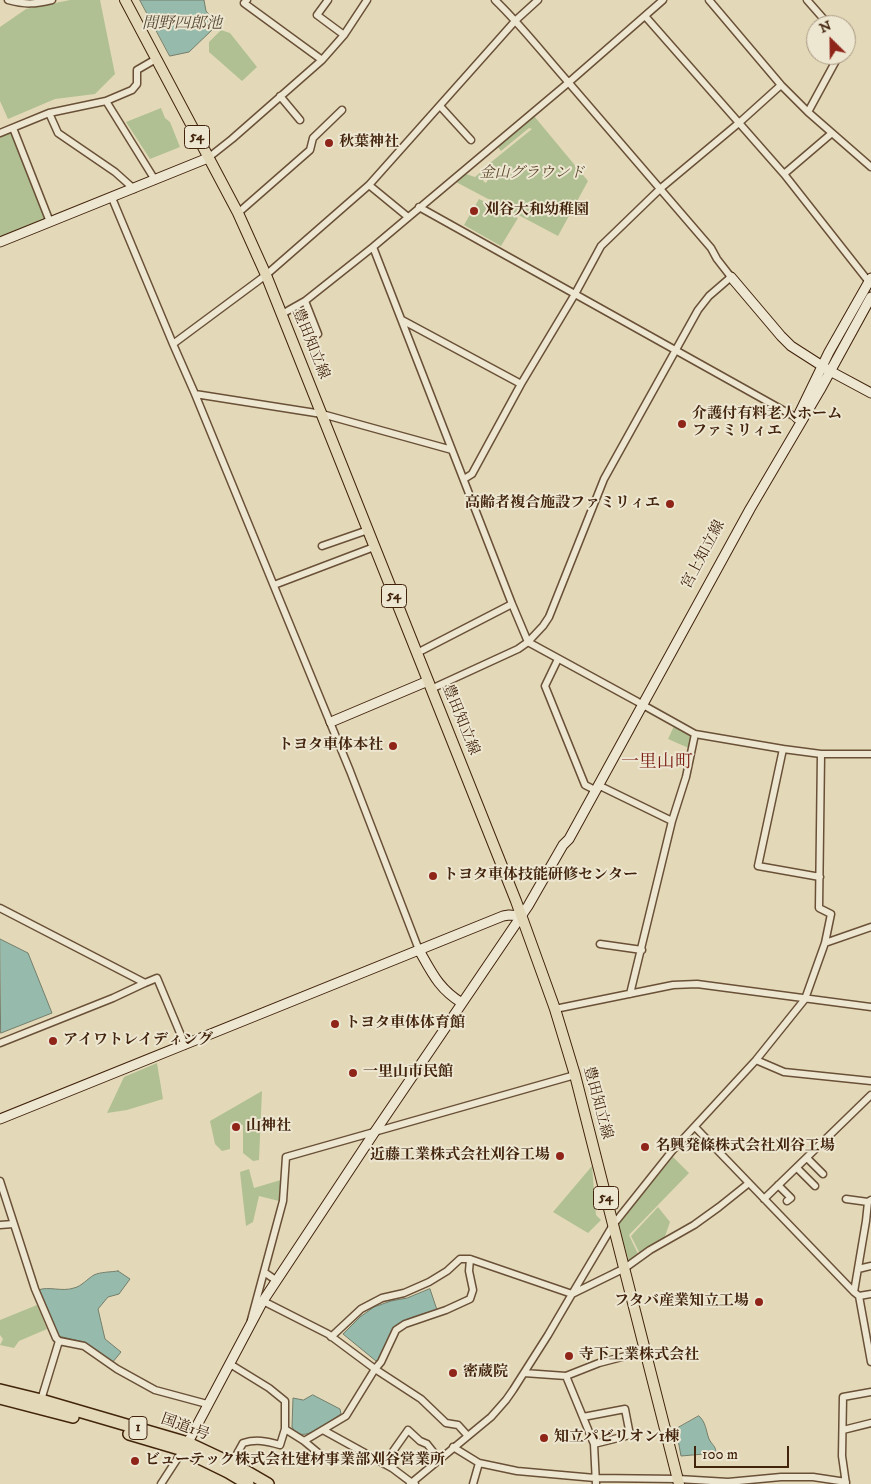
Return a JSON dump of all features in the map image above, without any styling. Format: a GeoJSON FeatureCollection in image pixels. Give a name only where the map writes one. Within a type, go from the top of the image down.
{"type":"FeatureCollection","features":[{"type":"Feature","properties":{"kind":"highway","name":"国道1号"},"geometry":{"type":"LineString","coordinates":[[0,1390],[41,1400],[186,1446],[232,1463],[268,1484]]}},
{"type":"Feature","properties":{"kind":"highway","name":"国道1号"},"geometry":{"type":"LineString","coordinates":[[0,1398],[186,1446],[248,1484]]}},
{"type":"Feature","properties":{"kind":"main road","name":"豊田知立線"},"geometry":{"type":"LineString","coordinates":[[125,0],[238,212],[266,275],[516,901],[555,1009],[575,1075],[678,1482]]}},
{"type":"Feature","properties":{"kind":"street"},"geometry":{"type":"LineString","coordinates":[[8,0],[22,4],[36,4],[52,0]]}},
{"type":"Feature","properties":{"kind":"street"},"geometry":{"type":"LineString","coordinates":[[246,0],[244,3],[322,60]]}},
{"type":"Feature","properties":{"kind":"street"},"geometry":{"type":"LineString","coordinates":[[328,0],[318,15],[344,35]]}},
{"type":"Feature","properties":{"kind":"street"},"geometry":{"type":"LineString","coordinates":[[0,242],[208,158],[322,60],[344,35],[368,0]]}},
{"type":"Feature","properties":{"kind":"street"},"geometry":{"type":"LineString","coordinates":[[496,0],[516,20],[660,188],[711,248],[716,259],[785,340],[799,352],[871,392]]}},
{"type":"Feature","properties":{"kind":"street"},"geometry":{"type":"LineString","coordinates":[[173,344],[266,275],[369,185],[516,20],[538,0]]}},
{"type":"Feature","properties":{"kind":"street"},"geometry":{"type":"LineString","coordinates":[[282,314],[305,301],[373,247],[663,0]]}},
{"type":"Feature","properties":{"kind":"street"},"geometry":{"type":"LineString","coordinates":[[708,0],[781,85],[808,112],[871,167]]}},
{"type":"Feature","properties":{"kind":"street"},"geometry":{"type":"LineString","coordinates":[[807,0],[820,15]]}},
{"type":"Feature","properties":{"kind":"street"},"geometry":{"type":"LineString","coordinates":[[646,16],[740,122],[870,280]]}},
{"type":"Feature","properties":{"kind":"street"},"geometry":{"type":"LineString","coordinates":[[0,133],[49,113],[106,101],[132,90],[137,84],[137,70],[156,59]]}},
{"type":"Feature","properties":{"kind":"street"},"geometry":{"type":"LineString","coordinates":[[808,112],[834,65]]}},
{"type":"Feature","properties":{"kind":"street"},"geometry":{"type":"LineString","coordinates":[[464,479],[472,474],[521,384],[575,294],[601,246],[660,188],[740,122],[781,85]]}},
{"type":"Feature","properties":{"kind":"street"},"geometry":{"type":"LineString","coordinates":[[280,96],[300,120]]}},
{"type":"Feature","properties":{"kind":"street"},"geometry":{"type":"LineString","coordinates":[[106,101],[155,180]]}},
{"type":"Feature","properties":{"kind":"street"},"geometry":{"type":"LineString","coordinates":[[440,106],[471,140]]}},
{"type":"Feature","properties":{"kind":"street"},"geometry":{"type":"LineString","coordinates":[[238,212],[310,150],[313,138],[342,110]]}},
{"type":"Feature","properties":{"kind":"street"},"geometry":{"type":"LineString","coordinates":[[49,113],[58,133],[115,172],[134,189]]}},
{"type":"Feature","properties":{"kind":"street"},"geometry":{"type":"LineString","coordinates":[[13,128],[50,222]]}},
{"type":"Feature","properties":{"kind":"street"},"geometry":{"type":"LineString","coordinates":[[784,174],[832,133]]}},
{"type":"Feature","properties":{"kind":"street"},"geometry":{"type":"LineString","coordinates":[[369,185],[408,217]]}},
{"type":"Feature","properties":{"kind":"street"},"geometry":{"type":"LineString","coordinates":[[112,198],[365,806],[419,950],[437,982],[452,997],[462,1003]]}},
{"type":"Feature","properties":{"kind":"street"},"geometry":{"type":"LineString","coordinates":[[419,207],[798,418]]}},
{"type":"Feature","properties":{"kind":"street"},"geometry":{"type":"LineString","coordinates":[[373,247],[528,642],[695,734],[783,750],[821,754],[871,754]]}},
{"type":"Feature","properties":{"kind":"street"},"geometry":{"type":"LineString","coordinates":[[330,722],[518,649],[528,642],[543,626],[549,617],[601,487],[698,310],[709,296],[731,277]]}},
{"type":"Feature","properties":{"kind":"street","name":"宮上知立線"},"geometry":{"type":"LineString","coordinates":[[640,704],[827,368],[870,280]]}},
{"type":"Feature","properties":{"kind":"street","name":"宮上知立線"},"geometry":{"type":"LineString","coordinates":[[186,1446],[263,1302],[520,916],[563,846],[565,838],[640,704],[746,507],[871,297]]}},
{"type":"Feature","properties":{"kind":"street"},"geometry":{"type":"LineString","coordinates":[[305,301],[318,334]]}},
{"type":"Feature","properties":{"kind":"street"},"geometry":{"type":"LineString","coordinates":[[402,320],[521,384]]}},
{"type":"Feature","properties":{"kind":"street"},"geometry":{"type":"LineString","coordinates":[[195,394],[322,414],[452,450]]}},
{"type":"Feature","properties":{"kind":"street"},"geometry":{"type":"LineString","coordinates":[[322,546],[368,530]]}},
{"type":"Feature","properties":{"kind":"street"},"geometry":{"type":"LineString","coordinates":[[274,584],[374,547]]}},
{"type":"Feature","properties":{"kind":"street"},"geometry":{"type":"LineString","coordinates":[[417,653],[512,604]]}},
{"type":"Feature","properties":{"kind":"street"},"geometry":{"type":"LineString","coordinates":[[558,659],[545,686],[585,785],[595,786],[672,821]]}},
{"type":"Feature","properties":{"kind":"street"},"geometry":{"type":"LineString","coordinates":[[630,994],[672,821],[686,777],[695,734]]}},
{"type":"Feature","properties":{"kind":"street"},"geometry":{"type":"LineString","coordinates":[[783,750],[758,866],[820,877]]}},
{"type":"Feature","properties":{"kind":"street"},"geometry":{"type":"LineString","coordinates":[[323,1430],[384,1464],[413,1484],[439,1458],[499,1409],[524,1373],[613,1225],[672,1151],[756,1060],[806,999],[825,943],[831,914],[819,908],[821,754]]}},
{"type":"Feature","properties":{"kind":"street"},"geometry":{"type":"LineString","coordinates":[[0,908],[145,983]]}},
{"type":"Feature","properties":{"kind":"street"},"geometry":{"type":"LineString","coordinates":[[0,1119],[503,916],[509,914],[520,916]]}},
{"type":"Feature","properties":{"kind":"street"},"geometry":{"type":"LineString","coordinates":[[825,943],[871,927]]}},
{"type":"Feature","properties":{"kind":"street"},"geometry":{"type":"LineString","coordinates":[[600,944],[642,950]]}},
{"type":"Feature","properties":{"kind":"street"},"geometry":{"type":"LineString","coordinates":[[0,1043],[113,998],[157,978],[185,1045]]}},
{"type":"Feature","properties":{"kind":"street"},"geometry":{"type":"LineString","coordinates":[[555,1009],[674,986],[697,984],[871,1007]]}},
{"type":"Feature","properties":{"kind":"street"},"geometry":{"type":"LineString","coordinates":[[756,1060],[784,1072],[871,1081]]}},
{"type":"Feature","properties":{"kind":"street"},"geometry":{"type":"LineString","coordinates":[[249,1326],[283,1201],[286,1157],[575,1075]]}},
{"type":"Feature","properties":{"kind":"street"},"geometry":{"type":"LineString","coordinates":[[764,1199],[871,1095]]}},
{"type":"Feature","properties":{"kind":"street"},"geometry":{"type":"LineString","coordinates":[[695,1127],[857,1294],[871,1294]]}},
{"type":"Feature","properties":{"kind":"street"},"geometry":{"type":"LineString","coordinates":[[807,1158],[823,1174]]}},
{"type":"Feature","properties":{"kind":"street"},"geometry":{"type":"LineString","coordinates":[[797,1168],[815,1186]]}},
{"type":"Feature","properties":{"kind":"street"},"geometry":{"type":"LineString","coordinates":[[0,1181],[35,1289],[56,1338],[59,1341],[84,1346],[117,1369],[155,1390],[207,1404]]}},
{"type":"Feature","properties":{"kind":"street"},"geometry":{"type":"LineString","coordinates":[[330,1337],[361,1309],[382,1298],[404,1293],[430,1282],[447,1271],[460,1258],[470,1259],[572,1294],[625,1268],[650,1250],[694,1225],[720,1208],[749,1183]]}},
{"type":"Feature","properties":{"kind":"street"},"geometry":{"type":"LineString","coordinates":[[778,1185],[791,1198],[787,1201]]}},
{"type":"Feature","properties":{"kind":"street"},"geometry":{"type":"LineString","coordinates":[[846,1199],[870,1201],[869,1222],[858,1269],[857,1294],[868,1327],[871,1360]]}},
{"type":"Feature","properties":{"kind":"street"},"geometry":{"type":"LineString","coordinates":[[0,1225],[13,1224]]}},
{"type":"Feature","properties":{"kind":"street"},"geometry":{"type":"LineString","coordinates":[[304,1441],[346,1416],[381,1362],[396,1330],[405,1324],[446,1310],[470,1299],[474,1290],[469,1271],[470,1259]]}},
{"type":"Feature","properties":{"kind":"street"},"geometry":{"type":"LineString","coordinates":[[858,1269],[871,1266]]}},
{"type":"Feature","properties":{"kind":"street"},"geometry":{"type":"LineString","coordinates":[[264,1272],[277,1281]]}},
{"type":"Feature","properties":{"kind":"street"},"geometry":{"type":"LineString","coordinates":[[263,1302],[330,1337],[420,1398],[446,1423],[458,1425],[468,1436]]}},
{"type":"Feature","properties":{"kind":"street"},"geometry":{"type":"LineString","coordinates":[[41,1400],[59,1341]]}},
{"type":"Feature","properties":{"kind":"street"},"geometry":{"type":"LineString","coordinates":[[524,1373],[566,1376],[599,1363],[645,1351]]}},
{"type":"Feature","properties":{"kind":"street"},"geometry":{"type":"LineString","coordinates":[[230,1364],[286,1401],[285,1429],[280,1445],[253,1440],[243,1443],[232,1463]]}},
{"type":"Feature","properties":{"kind":"street"},"geometry":{"type":"LineString","coordinates":[[566,1376],[594,1444],[595,1481]]}},
{"type":"Feature","properties":{"kind":"street"},"geometry":{"type":"LineString","coordinates":[[453,1447],[479,1463],[595,1481],[728,1482],[753,1478],[780,1477],[846,1483],[842,1456],[844,1430],[843,1397],[871,1392]]}},
{"type":"Feature","properties":{"kind":"street"},"geometry":{"type":"LineString","coordinates":[[583,1417],[625,1409],[630,1435],[594,1444]]}},
{"type":"Feature","properties":{"kind":"street"},"geometry":{"type":"LineString","coordinates":[[844,1430],[871,1423]]}},
{"type":"Feature","properties":{"kind":"street"},"geometry":{"type":"LineString","coordinates":[[285,1429],[304,1441],[322,1456]]}},
{"type":"Feature","properties":{"kind":"street"},"geometry":{"type":"LineString","coordinates":[[384,1464],[408,1430],[420,1441],[427,1444],[439,1458]]}},
{"type":"Feature","properties":{"kind":"street"},"geometry":{"type":"LineString","coordinates":[[161,1484],[186,1446]]}},
{"type":"Feature","properties":{"kind":"street"},"geometry":{"type":"LineString","coordinates":[[473,1484],[479,1463]]}},
{"type":"Feature","properties":{"kind":"green space"},"geometry":{"type":"Polygon","coordinates":[[[70,0],[100,0],[115,74],[95,94],[55,99],[8,119],[0,101],[0,27],[26,9],[70,0]]]}},
{"type":"Feature","properties":{"kind":"green space"},"geometry":{"type":"Polygon","coordinates":[[[221,30],[230,33],[257,67],[242,81],[209,52],[209,42],[221,30]]]}},
{"type":"Feature","properties":{"kind":"green space"},"geometry":{"type":"Polygon","coordinates":[[[161,108],[165,118],[170,122],[180,147],[150,159],[126,122],[161,108]]]}},
{"type":"Feature","properties":{"kind":"green space","name":"金山グラウンド"},"geometry":{"type":"Polygon","coordinates":[[[534,116],[588,181],[558,236],[456,182],[466,174],[475,177],[489,165],[493,167],[483,181],[486,183],[496,167],[490,163],[532,129],[529,128],[501,151],[497,146],[534,116]]]}},
{"type":"Feature","properties":{"kind":"green space"},"geometry":{"type":"Polygon","coordinates":[[[14,130],[48,217],[0,236],[0,136],[14,130]]]}},
{"type":"Feature","properties":{"kind":"green space"},"geometry":{"type":"Polygon","coordinates":[[[479,199],[518,218],[501,246],[464,225],[479,199]]]}},
{"type":"Feature","properties":{"kind":"green space"},"geometry":{"type":"Polygon","coordinates":[[[674,726],[694,736],[691,749],[668,739],[674,726]]]}},
{"type":"Feature","properties":{"kind":"green space"},"geometry":{"type":"Polygon","coordinates":[[[157,1063],[163,1099],[127,1110],[107,1113],[124,1077],[157,1063]]]}},
{"type":"Feature","properties":{"kind":"green space"},"geometry":{"type":"Polygon","coordinates":[[[262,1091],[259,1160],[253,1161],[243,1153],[243,1125],[230,1125],[230,1149],[222,1151],[215,1144],[210,1121],[262,1091]]]}},
{"type":"Feature","properties":{"kind":"green space"},"geometry":{"type":"Polygon","coordinates":[[[673,1157],[689,1173],[629,1235],[639,1256],[629,1262],[618,1224],[673,1157]]]}},
{"type":"Feature","properties":{"kind":"green space"},"geometry":{"type":"Polygon","coordinates":[[[592,1166],[596,1215],[601,1220],[588,1233],[553,1212],[592,1166]]]}},
{"type":"Feature","properties":{"kind":"green space"},"geometry":{"type":"Polygon","coordinates":[[[249,1169],[254,1188],[284,1179],[279,1201],[259,1196],[253,1222],[246,1226],[240,1172],[249,1169]]]}},
{"type":"Feature","properties":{"kind":"green space"},"geometry":{"type":"Polygon","coordinates":[[[658,1207],[670,1222],[664,1239],[640,1254],[631,1236],[658,1207]]]}},
{"type":"Feature","properties":{"kind":"green space"},"geometry":{"type":"Polygon","coordinates":[[[37,1305],[47,1329],[19,1341],[14,1348],[0,1345],[3,1339],[0,1335],[0,1320],[37,1305]]]}},
{"type":"Feature","properties":{"kind":"water","name":"間野四郎池"},"geometry":{"type":"Polygon","coordinates":[[[140,0],[204,0],[206,11],[213,19],[213,29],[189,52],[170,56],[140,0]]]}},
{"type":"Feature","properties":{"kind":"water"},"geometry":{"type":"Polygon","coordinates":[[[0,939],[28,953],[52,1013],[1,1033],[0,939]]]}},
{"type":"Feature","properties":{"kind":"water"},"geometry":{"type":"Polygon","coordinates":[[[118,1271],[130,1279],[119,1294],[108,1297],[98,1309],[105,1339],[121,1352],[112,1363],[84,1342],[58,1336],[38,1290],[74,1288],[80,1286],[96,1274],[118,1271]]]}},
{"type":"Feature","properties":{"kind":"water"},"geometry":{"type":"Polygon","coordinates":[[[430,1289],[437,1310],[408,1319],[396,1327],[388,1339],[383,1359],[376,1361],[343,1334],[360,1317],[374,1307],[407,1298],[430,1289]]]}},
{"type":"Feature","properties":{"kind":"water"},"geometry":{"type":"Polygon","coordinates":[[[313,1395],[340,1409],[341,1414],[308,1434],[296,1432],[292,1427],[293,1398],[303,1400],[313,1395]]]}},
{"type":"Feature","properties":{"kind":"water"},"geometry":{"type":"Polygon","coordinates":[[[699,1416],[709,1439],[715,1447],[716,1453],[681,1456],[676,1429],[699,1416]]]}},
{"type":"Feature","properties":{"kind":"place","name":"秋葉神社"},"geometry":{"type":"Point","coordinates":[329,143]}},
{"type":"Feature","properties":{"kind":"place","name":"刈谷大和幼稚園"},"geometry":{"type":"Point","coordinates":[474,211]}},
{"type":"Feature","properties":{"kind":"place","name":"介護付有料老人ホーム ファミリィエ"},"geometry":{"type":"Point","coordinates":[682,424]}},
{"type":"Feature","properties":{"kind":"place","name":"高齢者複合施設ファミリィエ"},"geometry":{"type":"Point","coordinates":[670,504]}},
{"type":"Feature","properties":{"kind":"place","name":"トヨタ車体本社"},"geometry":{"type":"Point","coordinates":[393,746]}},
{"type":"Feature","properties":{"kind":"place","name":"トヨタ車体技能研修センター"},"geometry":{"type":"Point","coordinates":[433,876]}},
{"type":"Feature","properties":{"kind":"place","name":"トヨタ車体体育館"},"geometry":{"type":"Point","coordinates":[335,1024]}},
{"type":"Feature","properties":{"kind":"place","name":"アイワトレイディング"},"geometry":{"type":"Point","coordinates":[53,1041]}},
{"type":"Feature","properties":{"kind":"place","name":"一里山市民館"},"geometry":{"type":"Point","coordinates":[353,1073]}},
{"type":"Feature","properties":{"kind":"place","name":"山神社"},"geometry":{"type":"Point","coordinates":[236,1127]}},
{"type":"Feature","properties":{"kind":"place","name":"名興発條株式会社刈谷工場"},"geometry":{"type":"Point","coordinates":[645,1147]}},
{"type":"Feature","properties":{"kind":"place","name":"近藤工業株式会社刈谷工場"},"geometry":{"type":"Point","coordinates":[560,1156]}},
{"type":"Feature","properties":{"kind":"place","name":"フタバ産業知立工場"},"geometry":{"type":"Point","coordinates":[759,1302]}},
{"type":"Feature","properties":{"kind":"place","name":"寺下工業株式会社"},"geometry":{"type":"Point","coordinates":[569,1356]}},
{"type":"Feature","properties":{"kind":"place","name":"密蔵院"},"geometry":{"type":"Point","coordinates":[453,1373]}},
{"type":"Feature","properties":{"kind":"place","name":"知立パビリオン1棟"},"geometry":{"type":"Point","coordinates":[544,1438]}},
{"type":"Feature","properties":{"kind":"place","name":"ビューテック株式会社建材事業部刈谷営業所"},"geometry":{"type":"Point","coordinates":[135,1461]}},
{"type":"Feature","properties":{"kind":"district","name":"一里山町"},"geometry":{"type":"Point","coordinates":[657,763]}}]}
